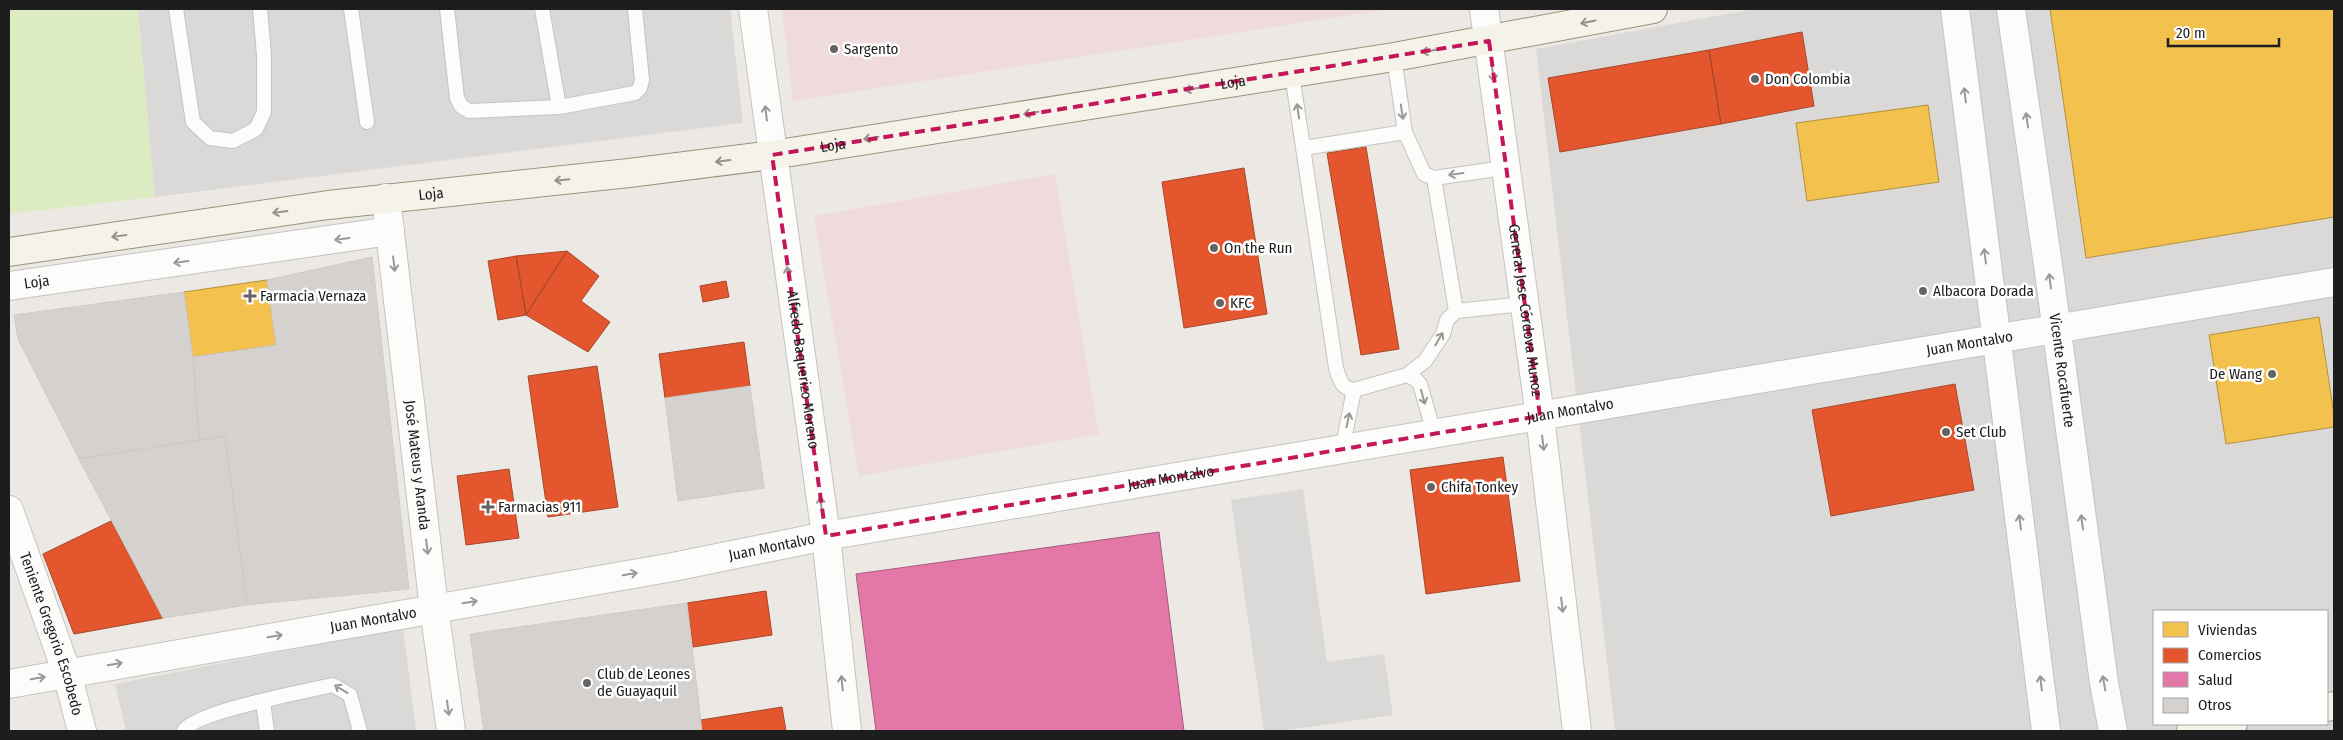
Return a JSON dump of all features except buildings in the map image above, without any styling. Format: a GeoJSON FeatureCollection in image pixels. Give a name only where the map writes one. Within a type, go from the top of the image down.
{"type":"FeatureCollection","features":[{"type":"Feature","properties":{"kind":"main road","name":"Loja"},"geometry":{"type":"LineString","coordinates":[[9,252],[328,205],[619,174],[772,154],[1292,74],[1489,41],[1653,9]]}},
{"type":"Feature","properties":{"kind":"main road"},"geometry":{"type":"LineString","coordinates":[[2191,731],[2227,725]]}},
{"type":"Feature","properties":{"kind":"street","name":"Alfredo Baquerizo Moreno"},"geometry":{"type":"LineString","coordinates":[[753,9],[826,536],[847,731]]}},
{"type":"Feature","properties":{"kind":"street","name":"General Jose Córdova Munoz"},"geometry":{"type":"LineString","coordinates":[[1484,9],[1504,168],[1540,416],[1577,731]]}},
{"type":"Feature","properties":{"kind":"street"},"geometry":{"type":"LineString","coordinates":[[1955,9],[2046,731]]}},
{"type":"Feature","properties":{"kind":"street","name":"Vicente Rocafuerte"},"geometry":{"type":"LineString","coordinates":[[2011,9],[2104,683],[2113,731]]}},
{"type":"Feature","properties":{"kind":"street","name":"José Mateus y Aranda"},"geometry":{"type":"LineString","coordinates":[[386,198],[434,608],[451,731]]}},
{"type":"Feature","properties":{"kind":"street","name":"Loja"},"geometry":{"type":"LineString","coordinates":[[9,286],[390,231]]}},
{"type":"Feature","properties":{"kind":"street","name":"Juan Montalvo"},"geometry":{"type":"LineString","coordinates":[[9,684],[673,567],[826,536],[2334,282]]}},
{"type":"Feature","properties":{"kind":"street","name":"Teniente Gregorio Escobedo"},"geometry":{"type":"LineString","coordinates":[[9,510],[67,673],[82,731]]}},
{"type":"Feature","properties":{"kind":"lane"},"geometry":{"type":"LineString","coordinates":[[176,9],[193,122],[210,138],[233,141],[256,129],[264,112],[264,55],[260,9]]}},
{"type":"Feature","properties":{"kind":"lane"},"geometry":{"type":"LineString","coordinates":[[351,9],[367,122]]}},
{"type":"Feature","properties":{"kind":"lane"},"geometry":{"type":"LineString","coordinates":[[447,9],[457,98],[460,106],[469,111],[559,107],[635,93],[640,88],[642,80],[636,9]]}},
{"type":"Feature","properties":{"kind":"lane"},"geometry":{"type":"LineString","coordinates":[[542,9],[559,107]]}},
{"type":"Feature","properties":{"kind":"lane"},"geometry":{"type":"LineString","coordinates":[[1394,57],[1405,132],[1424,174],[1434,178],[1504,168]]}},
{"type":"Feature","properties":{"kind":"lane"},"geometry":{"type":"LineString","coordinates":[[1292,74],[1336,368],[1341,382],[1346,388],[1354,390],[1408,375],[1425,362],[1442,334],[1447,320],[1456,311],[1524,304]]}},
{"type":"Feature","properties":{"kind":"lane"},"geometry":{"type":"LineString","coordinates":[[1304,148],[1405,132]]}},
{"type":"Feature","properties":{"kind":"lane"},"geometry":{"type":"LineString","coordinates":[[1434,178],[1456,311]]}},
{"type":"Feature","properties":{"kind":"lane"},"geometry":{"type":"LineString","coordinates":[[1408,375],[1420,384],[1434,433]]}},
{"type":"Feature","properties":{"kind":"lane"},"geometry":{"type":"LineString","coordinates":[[1342,450],[1354,390]]}},
{"type":"Feature","properties":{"kind":"lane"},"geometry":{"type":"LineString","coordinates":[[184,731],[186,726],[209,715],[333,685],[350,695],[360,731]]}},
{"type":"Feature","properties":{"kind":"lane"},"geometry":{"type":"LineString","coordinates":[[263,702],[267,731]]}},
{"type":"Feature","properties":{"kind":"highlighted area"},"geometry":{"type":"Polygon","coordinates":[[[1489,41],[1540,416],[826,536],[772,155],[1489,41]]]}},
{"type":"Feature","properties":{"kind":"shaded area"},"geometry":{"type":"Polygon","coordinates":[[[138,9],[730,9],[743,123],[155,197],[138,9]]]}},
{"type":"Feature","properties":{"kind":"shaded area"},"geometry":{"type":"Polygon","coordinates":[[[782,9],[1391,9],[793,101],[782,9]]]}},
{"type":"Feature","properties":{"kind":"shaded area"},"geometry":{"type":"Polygon","coordinates":[[[1754,9],[2334,9],[2334,731],[1615,731],[1536,49],[1754,9]]]}},
{"type":"Feature","properties":{"kind":"shaded area"},"geometry":{"type":"Polygon","coordinates":[[[1055,174],[1099,434],[859,476],[814,216],[1055,174]]]}},
{"type":"Feature","properties":{"kind":"shaded area"},"geometry":{"type":"Polygon","coordinates":[[[1303,489],[1327,662],[1384,654],[1393,715],[1280,731],[1264,731],[1231,500],[1303,489]]]}},
{"type":"Feature","properties":{"kind":"shaded area"},"geometry":{"type":"Polygon","coordinates":[[[403,628],[416,731],[126,731],[115,684],[403,628]]]}},
{"type":"Feature","properties":{"kind":"green space"},"geometry":{"type":"Polygon","coordinates":[[[9,9],[138,9],[155,197],[9,214],[9,9]]]}},
{"type":"Feature","properties":{"kind":"place","name":"Sargento"},"geometry":{"type":"Point","coordinates":[834,49]}},
{"type":"Feature","properties":{"kind":"place","name":"Don Colombia"},"geometry":{"type":"Point","coordinates":[1755,79]}},
{"type":"Feature","properties":{"kind":"place","name":"On the Run"},"geometry":{"type":"Point","coordinates":[1214,248]}},
{"type":"Feature","properties":{"kind":"place","name":"Albacora Dorada"},"geometry":{"type":"Point","coordinates":[1923,291]}},
{"type":"Feature","properties":{"kind":"place","name":"Farmacia Vernaza"},"geometry":{"type":"Point","coordinates":[250,296]}},
{"type":"Feature","properties":{"kind":"place","name":"KFC"},"geometry":{"type":"Point","coordinates":[1220,303]}},
{"type":"Feature","properties":{"kind":"place","name":"De Wang"},"geometry":{"type":"Point","coordinates":[2272,374]}},
{"type":"Feature","properties":{"kind":"place","name":"Set Club"},"geometry":{"type":"Point","coordinates":[1946,432]}},
{"type":"Feature","properties":{"kind":"place","name":"Chifa Tonkey"},"geometry":{"type":"Point","coordinates":[1431,487]}},
{"type":"Feature","properties":{"kind":"place","name":"Farmacias 911"},"geometry":{"type":"Point","coordinates":[488,507]}},
{"type":"Feature","properties":{"kind":"place","name":"Club de Leones de Guayaquil"},"geometry":{"type":"Point","coordinates":[587,683]}}]}
